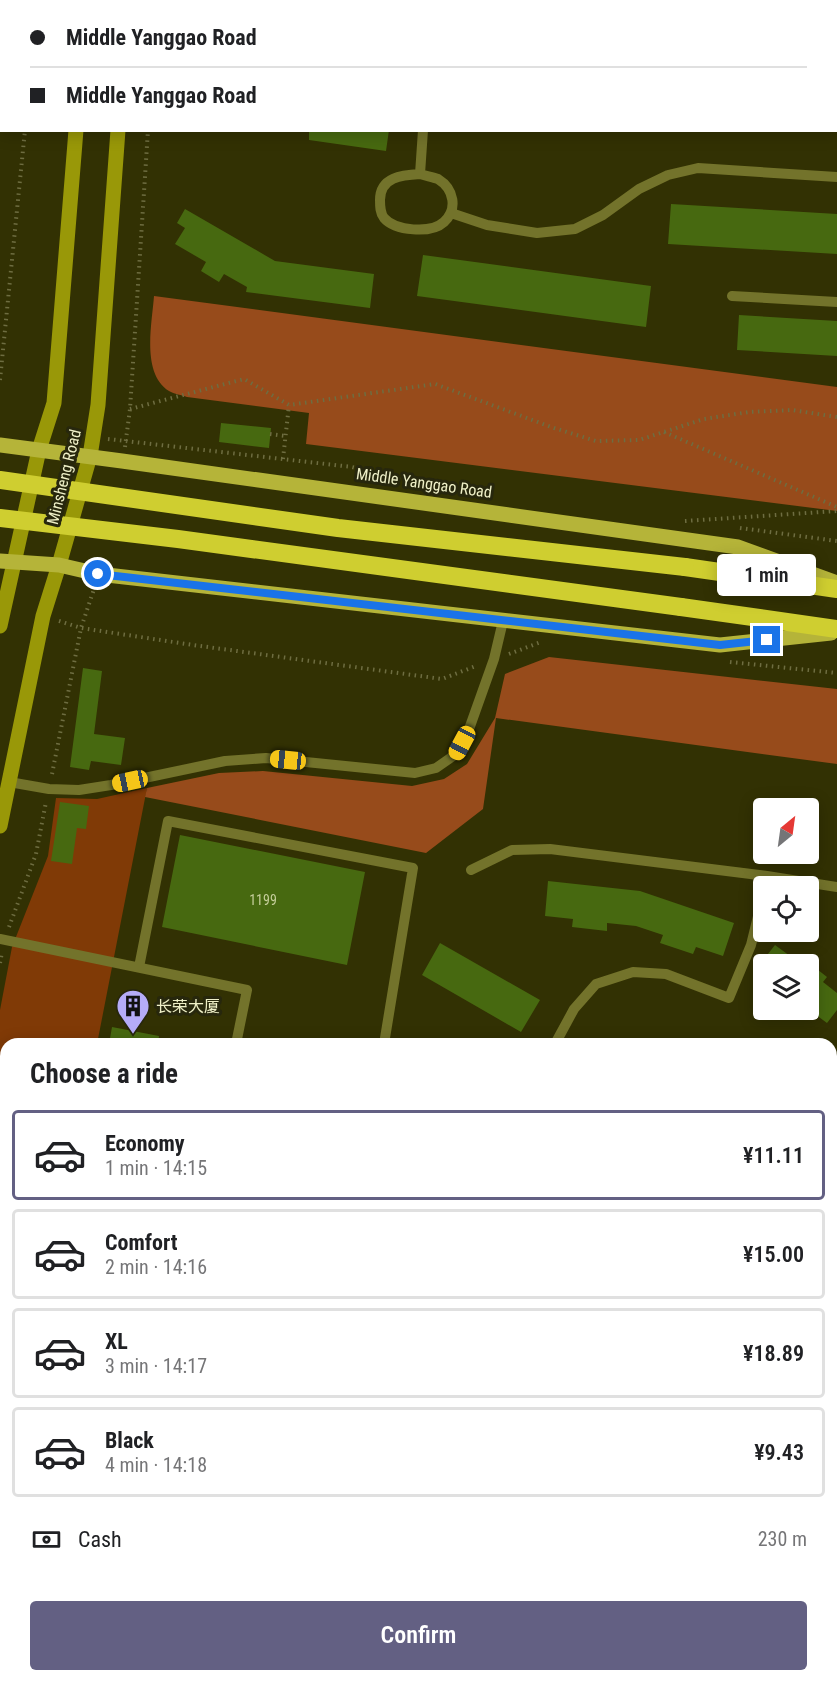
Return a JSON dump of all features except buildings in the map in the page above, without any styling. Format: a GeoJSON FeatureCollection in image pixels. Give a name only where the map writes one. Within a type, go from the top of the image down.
{"type":"FeatureCollection","features":[{"type":"Feature","properties":{"kind":"highway"},"geometry":{"type":"LineString","coordinates":[[0,480],[338,528],[685,567],[837,589]]}},
{"type":"Feature","properties":{"kind":"highway"},"geometry":{"type":"LineString","coordinates":[[0,518],[178,539],[837,630]]}},
{"type":"Feature","properties":{"kind":"main road","name":"Minsheng Road"},"geometry":{"type":"LineString","coordinates":[[0,626],[7,562],[54,404],[76,132]]}},
{"type":"Feature","properties":{"kind":"main road","name":"Minsheng Road"},"geometry":{"type":"LineString","coordinates":[[0,826],[43,616],[94,437],[118,132]]}},
{"type":"Feature","properties":{"kind":"main road","name":"Middle Yanggao Road"},"geometry":{"type":"LineString","coordinates":[[0,445],[738,547],[837,583]]}},
{"type":"Feature","properties":{"kind":"main road"},"geometry":{"type":"LineString","coordinates":[[7,562],[59,566],[98,574],[720,645],[837,630]]}},
{"type":"Feature","properties":{"kind":"lane"},"geometry":{"type":"LineString","coordinates":[[420,174],[423,132]]}},
{"type":"Feature","properties":{"kind":"lane"},"geometry":{"type":"LineString","coordinates":[[452,213],[487,225],[537,233],[575,229],[603,215],[639,189],[668,175],[698,168],[837,177]]}},
{"type":"Feature","properties":{"kind":"lane"},"geometry":{"type":"LineString","coordinates":[[420,174],[437,179],[448,188],[453,200],[452,213],[443,224],[430,230],[415,230],[398,226],[385,219],[380,208],[380,194],[387,181],[400,175],[420,174]]}},
{"type":"Feature","properties":{"kind":"lane"},"geometry":{"type":"LineString","coordinates":[[732,296],[837,302]]}},
{"type":"Feature","properties":{"kind":"lane"},"geometry":{"type":"LineString","coordinates":[[9,782],[49,789],[80,789],[100,787],[225,761],[266,758],[416,773],[436,768],[456,754],[464,739],[494,659],[503,621]]}},
{"type":"Feature","properties":{"kind":"lane"},"geometry":{"type":"LineString","coordinates":[[139,968],[168,821],[413,868],[385,1038]]}},
{"type":"Feature","properties":{"kind":"lane"},"geometry":{"type":"LineString","coordinates":[[471,870],[512,850],[550,849],[753,879]]}},
{"type":"Feature","properties":{"kind":"lane"},"geometry":{"type":"LineString","coordinates":[[819,885],[837,887]]}},
{"type":"Feature","properties":{"kind":"lane"},"geometry":{"type":"LineString","coordinates":[[558,1038],[574,1010],[596,984],[633,972],[666,974],[729,998],[753,937]]}},
{"type":"Feature","properties":{"kind":"lane"},"geometry":{"type":"LineString","coordinates":[[2,939],[246,990],[237,1038]]}},
{"type":"Feature","properties":{"kind":"path"},"geometry":{"type":"LineString","coordinates":[[0,380],[25,132]]}},
{"type":"Feature","properties":{"kind":"path"},"geometry":{"type":"LineString","coordinates":[[122,461],[127,441],[130,409],[148,132]]}},
{"type":"Feature","properties":{"kind":"path"},"geometry":{"type":"LineString","coordinates":[[130,409],[244,379],[288,405],[435,384],[596,441],[639,440],[704,419],[749,412],[792,410],[837,417]]}},
{"type":"Feature","properties":{"kind":"path"},"geometry":{"type":"LineString","coordinates":[[283,459],[288,405]]}},
{"type":"Feature","properties":{"kind":"path"},"geometry":{"type":"LineString","coordinates":[[663,432],[837,509]]}},
{"type":"Feature","properties":{"kind":"path"},"geometry":{"type":"LineString","coordinates":[[270,434],[285,436]]}},
{"type":"Feature","properties":{"kind":"path"},"geometry":{"type":"LineString","coordinates":[[94,437],[352,467],[409,482]]}},
{"type":"Feature","properties":{"kind":"path"},"geometry":{"type":"LineString","coordinates":[[708,524],[684,521],[837,509]]}},
{"type":"Feature","properties":{"kind":"path"},"geometry":{"type":"LineString","coordinates":[[731,527],[837,541]]}},
{"type":"Feature","properties":{"kind":"path"},"geometry":{"type":"LineString","coordinates":[[0,963],[2,939],[36,854],[81,627],[98,574]]}},
{"type":"Feature","properties":{"kind":"path"},"geometry":{"type":"LineString","coordinates":[[43,616],[81,627],[192,645],[442,679],[543,641]]}},
{"type":"Feature","properties":{"kind":"path"},"geometry":{"type":"LineString","coordinates":[[720,661],[837,673]]}},
{"type":"Feature","properties":{"kind":"shaded area"},"geometry":{"type":"Polygon","coordinates":[[[154,296],[837,387],[837,511],[306,444],[309,413],[187,397],[169,391],[160,383],[151,360],[150,347],[154,296]]]}},
{"type":"Feature","properties":{"kind":"shaded area"},"geometry":{"type":"Polygon","coordinates":[[[549,657],[837,689],[837,764],[496,718],[483,809],[426,853],[145,797],[147,788],[219,773],[263,771],[412,786],[444,779],[467,764],[495,718],[505,674],[549,657]]]}},
{"type":"Feature","properties":{"kind":"shaded area"},"geometry":{"type":"Polygon","coordinates":[[[147,788],[98,1038],[0,1038],[0,1010],[12,947],[48,856],[56,798],[97,799],[147,788]]]}},
{"type":"Feature","properties":{"kind":"place","name":"长荣大厦"},"geometry":{"type":"Point","coordinates":[133,1035]}},
{"type":"Feature","properties":{"kind":"route"},"geometry":{"type":"LineString","coordinates":[[98,574],[720,645],[767,640]]}}]}
